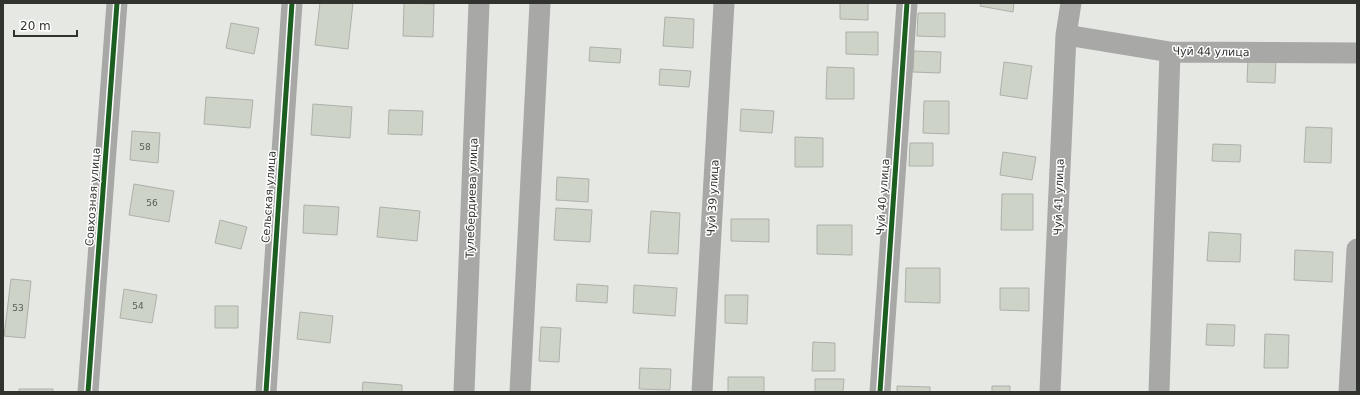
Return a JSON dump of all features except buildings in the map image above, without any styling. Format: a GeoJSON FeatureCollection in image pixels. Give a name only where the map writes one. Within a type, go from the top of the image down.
{"type":"FeatureCollection","features":[{"type":"Feature","properties":{"kind":"street","name":"Совхозная улица"},"geometry":{"type":"LineString","coordinates":[[88,392],[117,3]]}},
{"type":"Feature","properties":{"kind":"street","name":"Сельская улица"},"geometry":{"type":"LineString","coordinates":[[266,392],[292,3]]}},
{"type":"Feature","properties":{"kind":"street","name":"Тулебердиева улица"},"geometry":{"type":"LineString","coordinates":[[464,392],[479,3]]}},
{"type":"Feature","properties":{"kind":"street"},"geometry":{"type":"LineString","coordinates":[[520,392],[540,3]]}},
{"type":"Feature","properties":{"kind":"street","name":"Чуй 39 улица"},"geometry":{"type":"LineString","coordinates":[[702,392],[724,3]]}},
{"type":"Feature","properties":{"kind":"street","name":"Чуй 40 улица"},"geometry":{"type":"LineString","coordinates":[[880,392],[907,3]]}},
{"type":"Feature","properties":{"kind":"street","name":"Чуй 41 улица"},"geometry":{"type":"LineString","coordinates":[[1050,392],[1066,35],[1071,3]]}},
{"type":"Feature","properties":{"kind":"street","name":"Чуй 44 улица"},"geometry":{"type":"LineString","coordinates":[[1066,35],[1170,52],[1357,53]]}},
{"type":"Feature","properties":{"kind":"street"},"geometry":{"type":"LineString","coordinates":[[1159,392],[1170,52]]}},
{"type":"Feature","properties":{"kind":"street"},"geometry":{"type":"LineString","coordinates":[[1349,392],[1357,249]]}},
{"type":"Feature","properties":{"kind":"cycle path"},"geometry":{"type":"LineString","coordinates":[[88,392],[117,3]]}},
{"type":"Feature","properties":{"kind":"cycle path"},"geometry":{"type":"LineString","coordinates":[[266,392],[292,3]]}},
{"type":"Feature","properties":{"kind":"cycle path"},"geometry":{"type":"LineString","coordinates":[[880,392],[907,3]]}}]}
